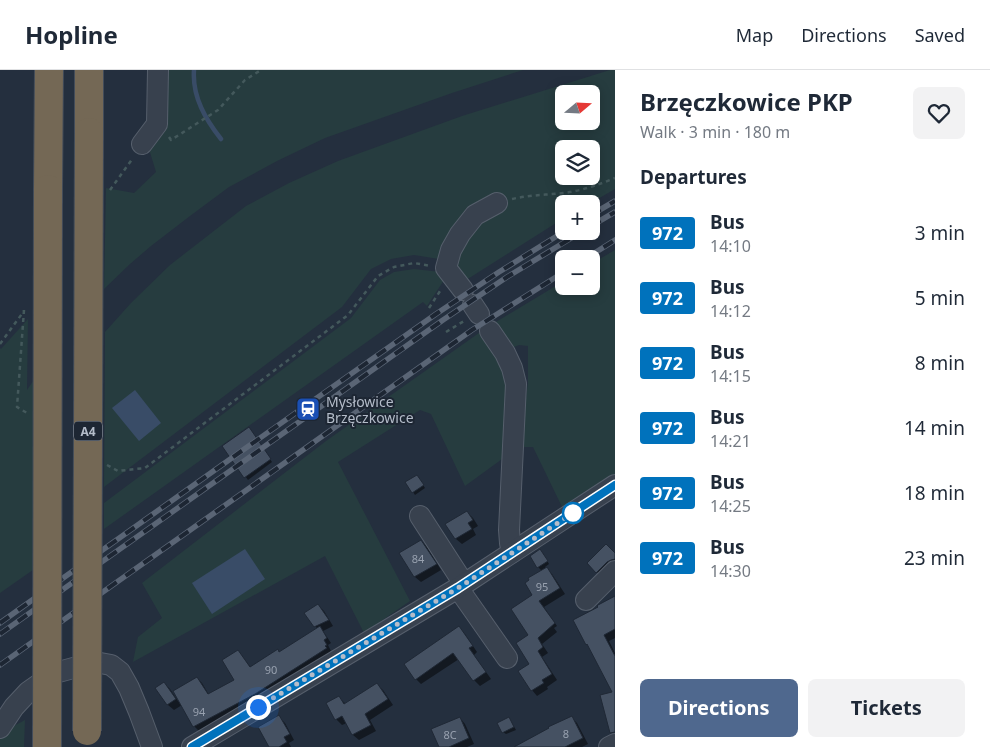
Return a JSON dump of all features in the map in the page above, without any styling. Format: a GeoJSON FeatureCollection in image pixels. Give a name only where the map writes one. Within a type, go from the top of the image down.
{"type":"FeatureCollection","features":[{"type":"Feature","properties":{"kind":"highway"},"geometry":{"type":"LineString","coordinates":[[47,747],[49,70]]}},
{"type":"Feature","properties":{"kind":"highway","name":"A4"},"geometry":{"type":"LineString","coordinates":[[87,739],[89,70]]}},
{"type":"Feature","properties":{"kind":"street"},"geometry":{"type":"LineString","coordinates":[[142,144],[157,124],[158,70]]}},
{"type":"Feature","properties":{"kind":"street"},"geometry":{"type":"LineString","coordinates":[[473,305],[446,268],[460,234],[475,215],[497,203]]}},
{"type":"Feature","properties":{"kind":"street"},"geometry":{"type":"LineString","coordinates":[[490,331],[505,353],[512,368],[516,384],[509,530],[512,552]]}},
{"type":"Feature","properties":{"kind":"street"},"geometry":{"type":"LineString","coordinates":[[192,747],[461,586],[615,486]]}},
{"type":"Feature","properties":{"kind":"street"},"geometry":{"type":"LineString","coordinates":[[420,516],[461,586],[507,658]]}},
{"type":"Feature","properties":{"kind":"street"},"geometry":{"type":"LineString","coordinates":[[586,600],[615,571]]}},
{"type":"Feature","properties":{"kind":"street"},"geometry":{"type":"LineString","coordinates":[[0,728],[14,707],[28,692],[55,673],[95,662],[111,665],[120,672],[139,712],[152,747]]}},
{"type":"Feature","properties":{"kind":"street"},"geometry":{"type":"LineString","coordinates":[[609,747],[615,744]]}},
{"type":"Feature","properties":{"kind":"path"},"geometry":{"type":"LineString","coordinates":[[157,124],[170,140],[218,110],[245,80],[261,70]]}},
{"type":"Feature","properties":{"kind":"path"},"geometry":{"type":"LineString","coordinates":[[497,203],[522,197],[565,193],[592,187],[615,178]]}},
{"type":"Feature","properties":{"kind":"path"},"geometry":{"type":"LineString","coordinates":[[118,472],[145,468],[348,315],[378,276],[394,267],[414,263],[446,268]]}},
{"type":"Feature","properties":{"kind":"path"},"geometry":{"type":"LineString","coordinates":[[428,308],[442,288]]}},
{"type":"Feature","properties":{"kind":"path"},"geometry":{"type":"LineString","coordinates":[[446,332],[473,305]]}},
{"type":"Feature","properties":{"kind":"path"},"geometry":{"type":"LineString","coordinates":[[0,344],[24,310]]}},
{"type":"Feature","properties":{"kind":"green space"},"geometry":{"type":"Polygon","coordinates":[[[168,70],[523,70],[325,138],[277,161],[229,187],[151,246],[104,289],[106,188],[134,193],[156,172],[149,149],[163,131],[168,111],[168,70]]]}},
{"type":"Feature","properties":{"kind":"green space"},"geometry":{"type":"Polygon","coordinates":[[[615,70],[615,189],[600,198],[600,195],[555,195],[555,224],[463,282],[439,259],[414,255],[391,259],[371,269],[342,307],[104,487],[105,332],[131,303],[170,265],[246,206],[289,183],[338,161],[462,116],[555,87],[555,130],[600,130],[600,85],[562,85],[615,70]]]}},
{"type":"Feature","properties":{"kind":"green space"},"geometry":{"type":"Polygon","coordinates":[[[615,250],[615,481],[565,513],[533,447],[519,449],[528,383],[528,346],[519,345],[507,350],[510,369],[509,454],[465,486],[431,414],[420,410],[338,462],[410,601],[364,633],[325,556],[133,662],[138,637],[162,618],[142,583],[326,441],[486,328],[555,286],[555,295],[600,295],[600,259],[615,250]]]}},
{"type":"Feature","properties":{"kind":"green space"},"geometry":{"type":"Polygon","coordinates":[[[414,269],[441,272],[446,277],[427,306],[423,302],[104,529],[104,503],[351,318],[380,280],[394,272],[414,269]]]}},
{"type":"Feature","properties":{"kind":"green space"},"geometry":{"type":"Polygon","coordinates":[[[28,319],[27,390],[40,371],[40,565],[0,593],[0,348],[28,319]]]}},
{"type":"Feature","properties":{"kind":"green space"},"geometry":{"type":"Polygon","coordinates":[[[25,720],[24,747],[0,747],[0,730],[8,729],[25,720]]]}},
{"type":"Feature","properties":{"kind":"water"},"geometry":{"type":"Polygon","coordinates":[[[135,390],[161,423],[139,441],[112,408],[135,390]]]}},
{"type":"Feature","properties":{"kind":"water"},"geometry":{"type":"Polygon","coordinates":[[[245,549],[265,579],[212,614],[192,583],[245,549]]]}},
{"type":"Feature","properties":{"kind":"building"},"geometry":{"type":"Polygon","coordinates":[[[249,427],[271,459],[244,478],[222,446],[249,427]]]}},
{"type":"Feature","properties":{"kind":"building"},"geometry":{"type":"Polygon","coordinates":[[[417,475],[424,485],[412,493],[405,482],[417,475]]]}},
{"type":"Feature","properties":{"kind":"building"},"geometry":{"type":"Polygon","coordinates":[[[467,511],[473,520],[468,523],[472,529],[455,539],[445,524],[467,511]]]}},
{"type":"Feature","properties":{"kind":"building"},"geometry":{"type":"Polygon","coordinates":[[[421,540],[437,564],[414,577],[399,553],[421,540]]]}},
{"type":"Feature","properties":{"kind":"building"},"geometry":{"type":"Polygon","coordinates":[[[606,544],[615,553],[615,559],[607,562],[596,573],[587,563],[606,544]]]}},
{"type":"Feature","properties":{"kind":"building"},"geometry":{"type":"Polygon","coordinates":[[[540,549],[548,561],[537,568],[530,556],[540,549]]]}},
{"type":"Feature","properties":{"kind":"building"},"geometry":{"type":"Polygon","coordinates":[[[547,567],[560,588],[539,601],[555,623],[538,638],[543,647],[538,651],[552,674],[542,680],[544,683],[531,691],[518,671],[529,664],[516,643],[528,635],[511,609],[532,595],[525,583],[529,580],[528,578],[547,567]]]}},
{"type":"Feature","properties":{"kind":"building"},"geometry":{"type":"Polygon","coordinates":[[[615,596],[615,629],[604,635],[615,656],[615,732],[610,733],[600,695],[612,692],[573,620],[615,596]]]}},
{"type":"Feature","properties":{"kind":"building"},"geometry":{"type":"Polygon","coordinates":[[[318,604],[329,620],[314,627],[304,613],[318,604]]]}},
{"type":"Feature","properties":{"kind":"building"},"geometry":{"type":"Polygon","coordinates":[[[320,626],[327,638],[324,640],[327,648],[255,694],[193,727],[173,691],[197,677],[208,694],[234,680],[222,660],[238,650],[250,667],[278,649],[279,652],[320,626]]]}},
{"type":"Feature","properties":{"kind":"building"},"geometry":{"type":"Polygon","coordinates":[[[459,626],[473,646],[469,648],[486,672],[473,681],[453,653],[415,680],[404,664],[459,626]]]}},
{"type":"Feature","properties":{"kind":"building"},"geometry":{"type":"Polygon","coordinates":[[[164,682],[176,699],[167,705],[155,688],[164,682]]]}},
{"type":"Feature","properties":{"kind":"building"},"geometry":{"type":"Polygon","coordinates":[[[377,683],[388,699],[365,714],[371,725],[352,735],[342,716],[335,720],[326,703],[339,696],[344,704],[377,683]]]}},
{"type":"Feature","properties":{"kind":"building"},"geometry":{"type":"Polygon","coordinates":[[[279,715],[290,734],[284,737],[287,742],[279,747],[269,747],[258,727],[279,715]]]}},
{"type":"Feature","properties":{"kind":"building"},"geometry":{"type":"Polygon","coordinates":[[[572,716],[583,738],[565,747],[514,747],[548,727],[572,716]]]}},
{"type":"Feature","properties":{"kind":"building"},"geometry":{"type":"Polygon","coordinates":[[[460,717],[469,738],[449,747],[439,747],[431,729],[460,717]]]}},
{"type":"Feature","properties":{"kind":"building"},"geometry":{"type":"Polygon","coordinates":[[[509,717],[514,727],[502,733],[497,723],[509,717]]]}},
{"type":"Feature","properties":{"kind":"waterway"},"geometry":{"type":"LineString","coordinates":[[194,70],[195,90],[201,108],[221,139]]}},
{"type":"Feature","properties":{"kind":"railway"},"geometry":{"type":"LineString","coordinates":[[600,210],[615,201]]}},
{"type":"Feature","properties":{"kind":"railway"},"geometry":{"type":"LineString","coordinates":[[600,221],[615,212]]}},
{"type":"Feature","properties":{"kind":"railway"},"geometry":{"type":"LineString","coordinates":[[0,623],[436,314],[555,237]]}},
{"type":"Feature","properties":{"kind":"railway"},"geometry":{"type":"LineString","coordinates":[[0,634],[443,320],[507,277],[568,240]]}},
{"type":"Feature","properties":{"kind":"railway"},"geometry":{"type":"LineString","coordinates":[[599,250],[615,240]]}},
{"type":"Feature","properties":{"kind":"railway"},"geometry":{"type":"LineString","coordinates":[[0,665],[472,330],[555,278]]}},
{"type":"Feature","properties":{"kind":"bus line","name":"972"},"geometry":{"type":"LineString","coordinates":[[192,747],[458,588],[615,485]]}},
{"type":"Feature","properties":{"kind":"place","name":"Mysłowice Brzęczkowice"},"geometry":{"type":"Point","coordinates":[308,409]}},
{"type":"Feature","properties":{"kind":"route"},"geometry":{"type":"LineString","coordinates":[[258,707],[458,588],[573,513]]}}]}
